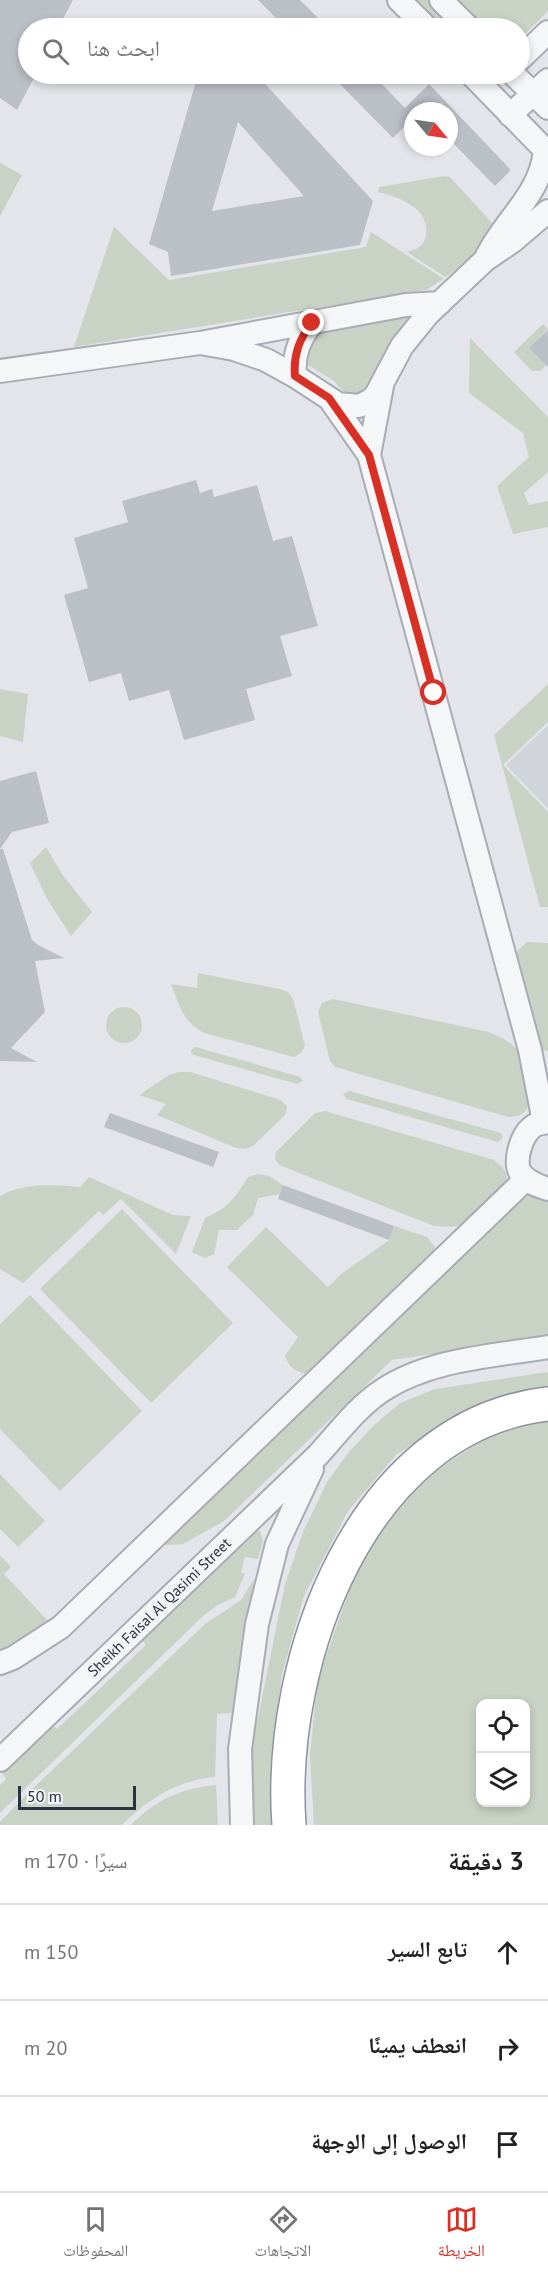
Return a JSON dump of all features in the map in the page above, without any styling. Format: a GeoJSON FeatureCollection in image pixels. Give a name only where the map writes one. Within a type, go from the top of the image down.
{"type":"FeatureCollection","features":[{"type":"Feature","properties":{"kind":"highway"},"geometry":{"type":"LineString","coordinates":[[289,1825],[288,1805],[295,1708],[303,1669],[314,1633],[337,1575],[366,1523],[390,1492],[421,1460],[457,1434],[491,1417],[523,1407],[548,1404]]}},
{"type":"Feature","properties":{"kind":"street"},"geometry":{"type":"LineString","coordinates":[[399,0],[417,18]]}},
{"type":"Feature","properties":{"kind":"street"},"geometry":{"type":"LineString","coordinates":[[441,0],[459,18]]}},
{"type":"Feature","properties":{"kind":"street"},"geometry":{"type":"LineString","coordinates":[[530,39],[548,30]]}},
{"type":"Feature","properties":{"kind":"street"},"geometry":{"type":"LineString","coordinates":[[530,48],[548,30]]}},
{"type":"Feature","properties":{"kind":"street"},"geometry":{"type":"LineString","coordinates":[[200,343],[250,354],[295,376],[338,404],[359,406],[369,401],[382,386],[402,345],[417,326],[485,260],[515,227],[540,176],[546,152],[481,84]]}},
{"type":"Feature","properties":{"kind":"street"},"geometry":{"type":"LineString","coordinates":[[487,90],[493,84]]}},
{"type":"Feature","properties":{"kind":"street"},"geometry":{"type":"LineString","coordinates":[[510,115],[543,94],[528,84]]}},
{"type":"Feature","properties":{"kind":"street"},"geometry":{"type":"LineString","coordinates":[[515,227],[548,212]]}},
{"type":"Feature","properties":{"kind":"street"},"geometry":{"type":"LineString","coordinates":[[0,371],[200,343],[406,305],[440,303]]}},
{"type":"Feature","properties":{"kind":"street"},"geometry":{"type":"LineString","coordinates":[[372,312],[389,320],[396,327],[402,345]]}},
{"type":"Feature","properties":{"kind":"street"},"geometry":{"type":"LineString","coordinates":[[295,376],[299,342],[312,323]]}},
{"type":"Feature","properties":{"kind":"street"},"geometry":{"type":"LineString","coordinates":[[369,455],[382,386]]}},
{"type":"Feature","properties":{"kind":"street"},"geometry":{"type":"LineString","coordinates":[[329,398],[369,455],[530,1050],[546,1122],[531,1127],[519,1153],[518,1165],[526,1179],[548,1189]]}},
{"type":"Feature","properties":{"kind":"street"},"geometry":{"type":"LineString","coordinates":[[0,1663],[13,1658],[61,1627],[526,1179]]}},
{"type":"Feature","properties":{"kind":"street","name":"Sheikh Faisal Al Qasimi Street"},"geometry":{"type":"LineString","coordinates":[[0,1760],[382,1391],[421,1371],[548,1347]]}},
{"type":"Feature","properties":{"kind":"street","name":"Sheikh Faisal Al Qasimi Street"},"geometry":{"type":"LineString","coordinates":[[242,1825],[239,1772],[245,1701],[261,1600],[277,1544],[318,1455]]}},
{"type":"Feature","properties":{"kind":"street"},"geometry":{"type":"LineString","coordinates":[[250,1520],[264,1526],[277,1544]]}},
{"type":"Feature","properties":{"kind":"shaded area"},"geometry":{"type":"Polygon","coordinates":[[[548,725],[548,809],[506,765],[548,725]]]}},
{"type":"Feature","properties":{"kind":"green space"},"geometry":{"type":"Polygon","coordinates":[[[417,0],[431,0],[448,18],[434,18],[417,0]]]}},
{"type":"Feature","properties":{"kind":"green space"},"geometry":{"type":"Polygon","coordinates":[[[457,0],[548,0],[548,11],[530,29],[530,18],[475,18],[457,0]]]}},
{"type":"Feature","properties":{"kind":"green space"},"geometry":{"type":"Polygon","coordinates":[[[0,163],[22,175],[0,216],[0,163]]]}},
{"type":"Feature","properties":{"kind":"green space"},"geometry":{"type":"Polygon","coordinates":[[[444,176],[450,177],[493,224],[473,254],[445,277],[407,252],[420,246],[425,239],[426,226],[418,211],[395,197],[378,192],[379,187],[444,176]]]}},
{"type":"Feature","properties":{"kind":"green space"},"geometry":{"type":"Polygon","coordinates":[[[114,227],[169,280],[366,247],[371,232],[444,279],[426,290],[74,347],[114,227]]]}},
{"type":"Feature","properties":{"kind":"green space"},"geometry":{"type":"Polygon","coordinates":[[[425,308],[372,423],[334,381],[303,362],[297,331],[425,308]]]}},
{"type":"Feature","properties":{"kind":"green space"},"geometry":{"type":"Polygon","coordinates":[[[543,324],[548,329],[530,348],[546,365],[541,371],[532,371],[514,352],[543,324]]]}},
{"type":"Feature","properties":{"kind":"green space"},"geometry":{"type":"Polygon","coordinates":[[[470,338],[548,417],[548,472],[524,493],[529,505],[548,501],[548,527],[513,534],[497,486],[529,457],[523,433],[469,393],[470,338]]]}},
{"type":"Feature","properties":{"kind":"green space"},"geometry":{"type":"Polygon","coordinates":[[[548,684],[548,722],[503,765],[548,812],[548,907],[540,907],[494,735],[548,684]]]}},
{"type":"Feature","properties":{"kind":"green space"},"geometry":{"type":"Polygon","coordinates":[[[0,689],[28,694],[23,742],[0,736],[0,689]]]}},
{"type":"Feature","properties":{"kind":"green space"},"geometry":{"type":"Polygon","coordinates":[[[46,847],[62,874],[92,912],[71,936],[46,897],[30,863],[46,847]]]}},
{"type":"Feature","properties":{"kind":"green space"},"geometry":{"type":"Polygon","coordinates":[[[527,942],[548,943],[548,1051],[541,1050],[515,957],[519,949],[527,942]]]}},
{"type":"Feature","properties":{"kind":"green space"},"geometry":{"type":"Polygon","coordinates":[[[198,973],[288,992],[293,999],[305,1046],[301,1053],[294,1057],[204,1033],[197,1028],[186,1018],[171,984],[197,988],[198,973]]]}},
{"type":"Feature","properties":{"kind":"green space"},"geometry":{"type":"Polygon","coordinates":[[[333,999],[489,1032],[506,1040],[516,1049],[521,1058],[529,1097],[527,1109],[517,1116],[508,1117],[335,1067],[330,1061],[318,1012],[322,1003],[333,999]]]}},
{"type":"Feature","properties":{"kind":"green space"},"geometry":{"type":"Polygon","coordinates":[[[124,1007],[137,1012],[142,1025],[137,1038],[124,1043],[111,1038],[106,1025],[111,1012],[124,1007]]]}},
{"type":"Feature","properties":{"kind":"green space"},"geometry":{"type":"Polygon","coordinates":[[[196,1047],[300,1077],[303,1081],[297,1084],[194,1055],[191,1052],[196,1047]]]}},
{"type":"Feature","properties":{"kind":"green space"},"geometry":{"type":"Polygon","coordinates":[[[190,1072],[281,1100],[287,1106],[285,1115],[253,1146],[246,1149],[236,1148],[157,1115],[166,1104],[139,1095],[169,1075],[190,1072]]]}},
{"type":"Feature","properties":{"kind":"green space"},"geometry":{"type":"Polygon","coordinates":[[[349,1091],[501,1133],[503,1138],[498,1142],[347,1099],[343,1094],[349,1091]]]}},
{"type":"Feature","properties":{"kind":"green space"},"geometry":{"type":"Polygon","coordinates":[[[325,1111],[494,1160],[506,1173],[506,1183],[483,1210],[466,1223],[451,1227],[434,1226],[279,1165],[275,1159],[276,1152],[315,1113],[325,1111]]]}},
{"type":"Feature","properties":{"kind":"green space"},"geometry":{"type":"Polygon","coordinates":[[[258,1174],[269,1176],[283,1185],[280,1194],[258,1198],[253,1215],[237,1230],[219,1230],[214,1254],[205,1258],[192,1252],[205,1218],[230,1202],[248,1177],[258,1174]]]}},
{"type":"Feature","properties":{"kind":"green space"},"geometry":{"type":"Polygon","coordinates":[[[89,1177],[173,1215],[191,1216],[176,1254],[121,1199],[103,1215],[99,1211],[23,1283],[0,1269],[0,1196],[29,1186],[80,1187],[89,1177]]]}},
{"type":"Feature","properties":{"kind":"green space"},"geometry":{"type":"Polygon","coordinates":[[[528,1191],[548,1196],[548,1337],[392,1360],[224,1521],[183,1544],[155,1546],[528,1191]]]}},
{"type":"Feature","properties":{"kind":"green space"},"geometry":{"type":"Polygon","coordinates":[[[122,1209],[233,1323],[151,1403],[40,1289],[122,1209]]]}},
{"type":"Feature","properties":{"kind":"green space"},"geometry":{"type":"Polygon","coordinates":[[[394,1226],[427,1237],[435,1247],[431,1259],[306,1374],[295,1370],[285,1356],[298,1337],[227,1267],[266,1227],[328,1287],[340,1275],[389,1240],[394,1226]]]}},
{"type":"Feature","properties":{"kind":"green space"},"geometry":{"type":"Polygon","coordinates":[[[30,1295],[142,1411],[60,1491],[0,1429],[0,1324],[30,1295]]]}},
{"type":"Feature","properties":{"kind":"green space"},"geometry":{"type":"Polygon","coordinates":[[[548,1372],[548,1388],[455,1416],[396,1455],[348,1511],[304,1596],[282,1674],[274,1738],[279,1825],[255,1825],[252,1747],[285,1584],[303,1532],[327,1482],[349,1452],[372,1427],[400,1403],[435,1389],[548,1372]]]}},
{"type":"Feature","properties":{"kind":"green space"},"geometry":{"type":"Polygon","coordinates":[[[548,1420],[548,1825],[314,1825],[310,1756],[317,1682],[358,1565],[386,1519],[418,1482],[484,1439],[517,1427],[548,1420]]]}},
{"type":"Feature","properties":{"kind":"green space"},"geometry":{"type":"Polygon","coordinates":[[[0,1474],[45,1521],[18,1547],[0,1529],[0,1474]]]}},
{"type":"Feature","properties":{"kind":"green space"},"geometry":{"type":"Polygon","coordinates":[[[253,1529],[260,1531],[263,1542],[258,1559],[245,1557],[241,1572],[245,1574],[235,1597],[218,1605],[203,1616],[0,1813],[0,1785],[6,1779],[0,1769],[49,1721],[57,1729],[146,1645],[137,1635],[253,1529]]]}},
{"type":"Feature","properties":{"kind":"green space"},"geometry":{"type":"Polygon","coordinates":[[[0,1555],[11,1567],[4,1574],[49,1622],[11,1648],[0,1652],[0,1555]]]}},
{"type":"Feature","properties":{"kind":"green space"},"geometry":{"type":"Polygon","coordinates":[[[254,1579],[232,1713],[217,1714],[215,1777],[189,1782],[164,1792],[122,1825],[0,1825],[0,1822],[27,1794],[205,1624],[241,1600],[254,1579]]]}},
{"type":"Feature","properties":{"kind":"green space"},"geometry":{"type":"Polygon","coordinates":[[[216,1785],[218,1825],[131,1825],[159,1802],[180,1792],[216,1785]]]}},
{"type":"Feature","properties":{"kind":"building"},"geometry":{"type":"Polygon","coordinates":[[[0,0],[73,0],[63,18],[18,18],[18,84],[31,84],[17,110],[0,98],[0,0]]]}},
{"type":"Feature","properties":{"kind":"building"},"geometry":{"type":"Polygon","coordinates":[[[258,0],[300,0],[318,18],[276,18],[258,0]]]}},
{"type":"Feature","properties":{"kind":"building"},"geometry":{"type":"Polygon","coordinates":[[[195,84],[265,84],[373,201],[360,245],[171,276],[168,252],[149,244],[195,84]],[[238,122],[212,211],[304,196],[238,122]]]}},
{"type":"Feature","properties":{"kind":"building"},"geometry":{"type":"Polygon","coordinates":[[[340,84],[382,84],[404,107],[404,127],[393,138],[340,84]]]}},
{"type":"Feature","properties":{"kind":"building"},"geometry":{"type":"Polygon","coordinates":[[[429,84],[446,102],[411,102],[429,84]]]}},
{"type":"Feature","properties":{"kind":"building"},"geometry":{"type":"Polygon","coordinates":[[[458,114],[511,170],[495,186],[458,148],[458,114]]]}},
{"type":"Feature","properties":{"kind":"building"},"geometry":{"type":"Polygon","coordinates":[[[548,330],[548,367],[529,348],[548,330]]]}},
{"type":"Feature","properties":{"kind":"building"},"geometry":{"type":"Polygon","coordinates":[[[196,480],[200,493],[212,489],[214,497],[257,485],[273,541],[292,536],[318,626],[280,636],[292,676],[246,689],[255,720],[184,740],[169,690],[129,701],[121,673],[89,682],[64,595],[88,588],[74,538],[128,522],[122,501],[196,480]]]}},
{"type":"Feature","properties":{"kind":"building"},"geometry":{"type":"Polygon","coordinates":[[[36,771],[49,823],[12,832],[0,849],[0,781],[36,771]]]}},
{"type":"Feature","properties":{"kind":"building"},"geometry":{"type":"Polygon","coordinates":[[[0,849],[3,849],[32,940],[64,958],[35,961],[45,1012],[11,1048],[37,1062],[0,1061],[0,849]]]}},
{"type":"Feature","properties":{"kind":"building"},"geometry":{"type":"Polygon","coordinates":[[[110,1113],[219,1152],[213,1167],[104,1127],[110,1113]]]}},
{"type":"Feature","properties":{"kind":"building"},"geometry":{"type":"Polygon","coordinates":[[[283,1185],[394,1226],[389,1240],[278,1199],[283,1185]]]}},
{"type":"Feature","properties":{"kind":"route"},"geometry":{"type":"LineString","coordinates":[[312,323],[299,342],[294,364],[295,376],[329,398],[369,455],[434,693]]}}]}
